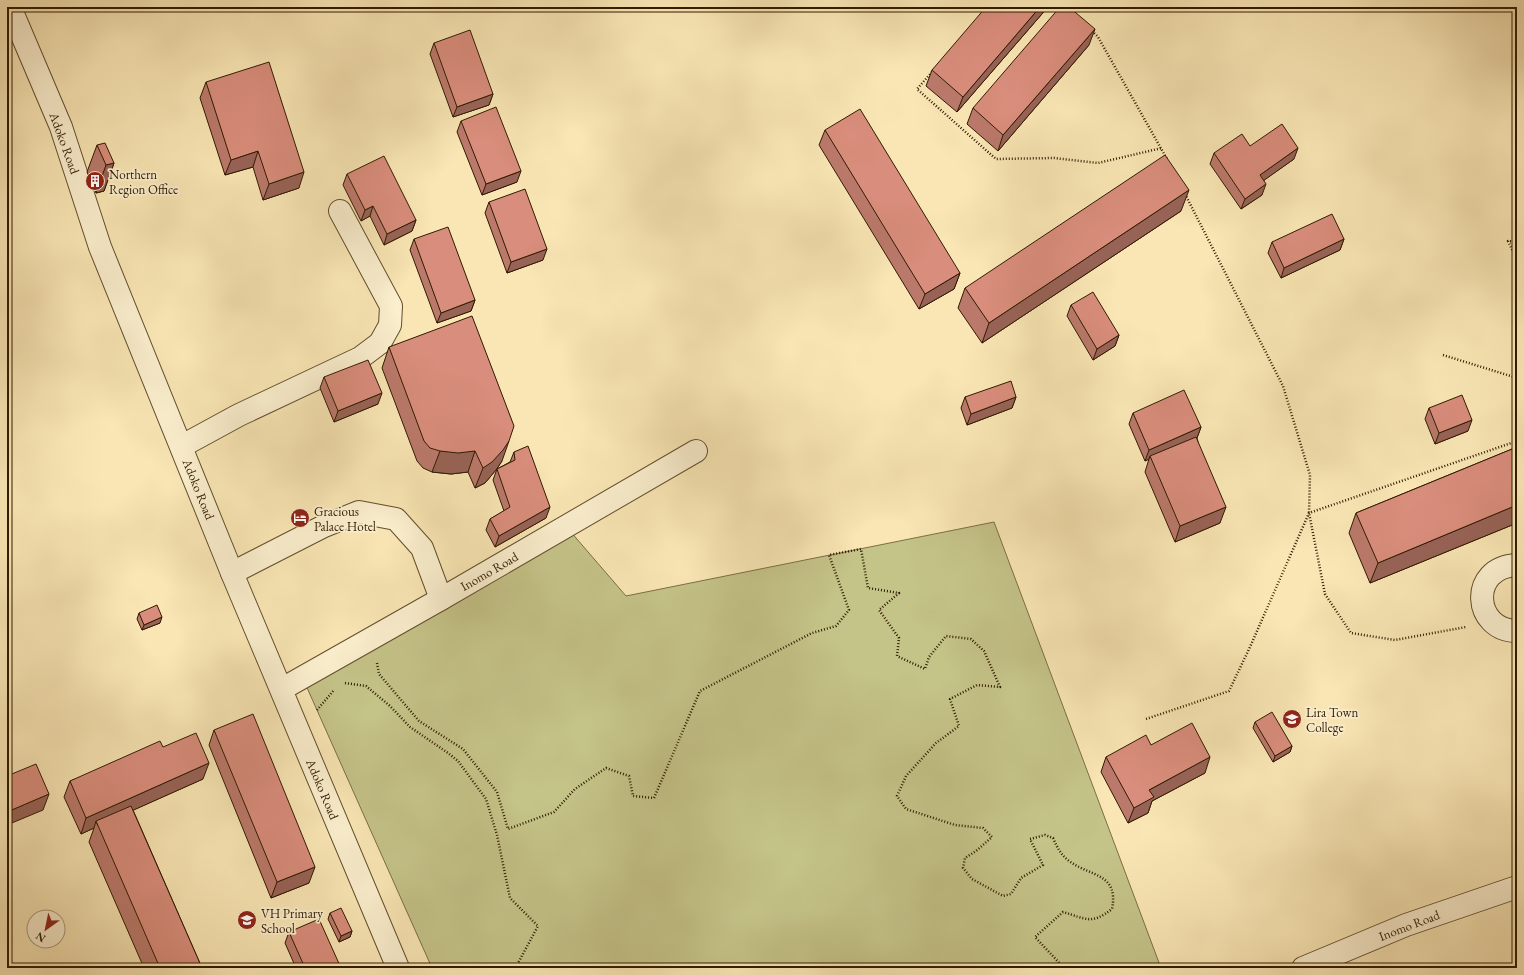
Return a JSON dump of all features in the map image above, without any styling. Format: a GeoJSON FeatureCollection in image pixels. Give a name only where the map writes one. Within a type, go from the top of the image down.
{"type":"FeatureCollection","features":[{"type":"Feature","properties":{"kind":"street","name":"Adoko Road"},"geometry":{"type":"LineString","coordinates":[[10,7],[61,127],[100,247],[182,446],[232,573],[398,968]]}},
{"type":"Feature","properties":{"kind":"street"},"geometry":{"type":"LineString","coordinates":[[182,446],[239,415],[360,358],[380,343],[390,325],[391,306],[340,211]]}},
{"type":"Feature","properties":{"kind":"street","name":"Inomo Road"},"geometry":{"type":"LineString","coordinates":[[282,689],[441,599],[696,451]]}},
{"type":"Feature","properties":{"kind":"street"},"geometry":{"type":"LineString","coordinates":[[232,573],[324,526],[359,512],[396,519],[422,548],[441,599]]}},
{"type":"Feature","properties":{"kind":"street"},"geometry":{"type":"LineString","coordinates":[[1517,565],[1505,566],[1494,571],[1487,580],[1482,591],[1482,602],[1485,613],[1492,622],[1500,628],[1510,631],[1517,631]]}},
{"type":"Feature","properties":{"kind":"street","name":"Inomo Road"},"geometry":{"type":"LineString","coordinates":[[1303,968],[1406,925],[1517,887]]}},
{"type":"Feature","properties":{"kind":"path"},"geometry":{"type":"LineString","coordinates":[[1087,27],[1098,37],[1169,162]]}},
{"type":"Feature","properties":{"kind":"path"},"geometry":{"type":"LineString","coordinates":[[932,72],[917,89],[996,159],[1054,158],[1098,164],[1162,148]]}},
{"type":"Feature","properties":{"kind":"path"},"geometry":{"type":"LineString","coordinates":[[1183,190],[1283,386],[1310,475],[1309,513],[1325,594],[1351,633],[1395,640],[1492,622]]}},
{"type":"Feature","properties":{"kind":"path"},"geometry":{"type":"LineString","coordinates":[[1517,242],[1508,241],[1517,260]]}},
{"type":"Feature","properties":{"kind":"path"},"geometry":{"type":"LineString","coordinates":[[1442,355],[1517,378]]}},
{"type":"Feature","properties":{"kind":"path"},"geometry":{"type":"LineString","coordinates":[[1146,719],[1229,691],[1309,513],[1517,441]]}},
{"type":"Feature","properties":{"kind":"path"},"geometry":{"type":"LineString","coordinates":[[377,662],[379,674],[419,721],[462,749],[497,792],[508,829],[554,812],[575,789],[606,768],[629,776],[634,796],[654,798],[700,691],[812,633],[836,626],[849,610],[829,555],[861,549],[868,588],[899,593],[879,610],[899,638],[898,656],[925,668],[930,658],[946,636],[971,639],[984,651],[1000,688],[977,685],[950,699],[959,726],[936,743],[906,776],[897,796],[906,809],[955,826],[983,828],[992,837],[976,851],[965,858],[963,868],[972,879],[1003,896],[1011,894],[1021,878],[1043,865],[1030,839],[1044,835],[1053,838],[1060,853],[1070,861],[1099,875],[1111,887],[1114,898],[1112,909],[1101,918],[1090,920],[1063,912],[1035,937],[1064,968]]}},
{"type":"Feature","properties":{"kind":"path"},"geometry":{"type":"LineString","coordinates":[[340,683],[366,686],[390,706],[410,726],[458,761],[486,799],[497,835],[510,898],[538,926],[517,965],[518,968]]}},
{"type":"Feature","properties":{"kind":"path"},"geometry":{"type":"LineString","coordinates":[[315,705],[318,711],[335,688]]}},
{"type":"Feature","properties":{"kind":"shaded area"},"geometry":{"type":"Polygon","coordinates":[[[994,522],[1161,968],[432,968],[304,681],[570,531],[626,596],[994,522]]]}},
{"type":"Feature","properties":{"kind":"building"},"geometry":{"type":"Polygon","coordinates":[[[986,7],[1040,7],[963,97],[932,70],[986,7]]]}},
{"type":"Feature","properties":{"kind":"building"},"geometry":{"type":"Polygon","coordinates":[[[1060,7],[1069,7],[1095,29],[1003,135],[973,108],[1060,7]]]}},
{"type":"Feature","properties":{"kind":"building"},"geometry":{"type":"Polygon","coordinates":[[[470,30],[493,94],[457,107],[434,43],[470,30]]]}},
{"type":"Feature","properties":{"kind":"building"},"geometry":{"type":"Polygon","coordinates":[[[269,62],[304,172],[269,184],[258,151],[231,160],[206,82],[269,62]]]}},
{"type":"Feature","properties":{"kind":"building"},"geometry":{"type":"Polygon","coordinates":[[[496,107],[521,171],[486,184],[461,121],[496,107]]]}},
{"type":"Feature","properties":{"kind":"building"},"geometry":{"type":"Polygon","coordinates":[[[860,109],[960,273],[925,294],[825,130],[860,109]]]}},
{"type":"Feature","properties":{"kind":"building"},"geometry":{"type":"Polygon","coordinates":[[[1282,124],[1298,148],[1260,175],[1266,184],[1245,199],[1214,153],[1242,134],[1250,146],[1282,124]]]}},
{"type":"Feature","properties":{"kind":"building"},"geometry":{"type":"Polygon","coordinates":[[[105,143],[114,163],[106,165],[97,145],[105,143]]]}},
{"type":"Feature","properties":{"kind":"building"},"geometry":{"type":"Polygon","coordinates":[[[1165,155],[1189,190],[989,323],[965,288],[1165,155]]]}},
{"type":"Feature","properties":{"kind":"building"},"geometry":{"type":"Polygon","coordinates":[[[384,156],[416,220],[387,234],[373,206],[365,210],[347,174],[384,156]]]}},
{"type":"Feature","properties":{"kind":"building"},"geometry":{"type":"Polygon","coordinates":[[[525,189],[547,249],[511,262],[489,202],[525,189]]]}},
{"type":"Feature","properties":{"kind":"building"},"geometry":{"type":"Polygon","coordinates":[[[1332,214],[1344,239],[1284,268],[1272,242],[1332,214]]]}},
{"type":"Feature","properties":{"kind":"building"},"geometry":{"type":"Polygon","coordinates":[[[448,227],[475,300],[441,313],[414,239],[448,227]]]}},
{"type":"Feature","properties":{"kind":"building"},"geometry":{"type":"Polygon","coordinates":[[[1093,292],[1119,335],[1097,349],[1071,305],[1093,292]]]}},
{"type":"Feature","properties":{"kind":"building"},"geometry":{"type":"Polygon","coordinates":[[[472,316],[514,426],[509,441],[503,450],[492,462],[483,468],[475,451],[458,453],[440,451],[430,448],[424,441],[389,347],[472,316]]]}},
{"type":"Feature","properties":{"kind":"building"},"geometry":{"type":"Polygon","coordinates":[[[368,360],[382,393],[338,411],[324,377],[368,360]]]}},
{"type":"Feature","properties":{"kind":"building"},"geometry":{"type":"Polygon","coordinates":[[[1011,381],[1016,397],[971,414],[965,397],[1011,381]]]}},
{"type":"Feature","properties":{"kind":"building"},"geometry":{"type":"Polygon","coordinates":[[[1184,390],[1201,427],[1149,450],[1133,413],[1184,390]]]}},
{"type":"Feature","properties":{"kind":"building"},"geometry":{"type":"Polygon","coordinates":[[[1462,395],[1472,420],[1439,433],[1429,408],[1462,395]]]}},
{"type":"Feature","properties":{"kind":"building"},"geometry":{"type":"Polygon","coordinates":[[[1196,437],[1226,507],[1180,526],[1150,456],[1196,437]]]}},
{"type":"Feature","properties":{"kind":"building"},"geometry":{"type":"Polygon","coordinates":[[[528,446],[550,507],[499,536],[490,519],[510,507],[497,469],[515,460],[514,452],[528,446]]]}},
{"type":"Feature","properties":{"kind":"building"},"geometry":{"type":"Polygon","coordinates":[[[1517,447],[1517,505],[1378,563],[1356,513],[1517,447]]]}},
{"type":"Feature","properties":{"kind":"building"},"geometry":{"type":"Polygon","coordinates":[[[157,605],[162,617],[144,625],[139,613],[157,605]]]}},
{"type":"Feature","properties":{"kind":"building"},"geometry":{"type":"Polygon","coordinates":[[[1272,712],[1292,746],[1275,756],[1255,722],[1272,712]]]}},
{"type":"Feature","properties":{"kind":"building"},"geometry":{"type":"Polygon","coordinates":[[[253,714],[315,867],[277,882],[214,730],[253,714]]]}},
{"type":"Feature","properties":{"kind":"building"},"geometry":{"type":"Polygon","coordinates":[[[1192,723],[1210,757],[1149,790],[1154,797],[1134,808],[1106,757],[1146,735],[1151,745],[1192,723]]]}},
{"type":"Feature","properties":{"kind":"building"},"geometry":{"type":"Polygon","coordinates":[[[196,733],[209,763],[86,818],[70,781],[160,741],[163,747],[196,733]]]}},
{"type":"Feature","properties":{"kind":"building"},"geometry":{"type":"Polygon","coordinates":[[[36,764],[49,794],[7,812],[7,776],[36,764]]]}},
{"type":"Feature","properties":{"kind":"building"},"geometry":{"type":"Polygon","coordinates":[[[131,806],[202,968],[160,968],[96,821],[131,806]]]}},
{"type":"Feature","properties":{"kind":"building"},"geometry":{"type":"Polygon","coordinates":[[[341,908],[352,931],[341,936],[330,913],[341,908]]]}},
{"type":"Feature","properties":{"kind":"building"},"geometry":{"type":"Polygon","coordinates":[[[319,919],[341,968],[305,968],[289,932],[319,919]]]}},
{"type":"Feature","properties":{"kind":"place","name":"Northern Region Office"},"geometry":{"type":"Point","coordinates":[95,181]}},
{"type":"Feature","properties":{"kind":"place","name":"Gracious Palace Hotel"},"geometry":{"type":"Point","coordinates":[300,518]}},
{"type":"Feature","properties":{"kind":"place","name":"Lira Town College"},"geometry":{"type":"Point","coordinates":[1292,719]}},
{"type":"Feature","properties":{"kind":"place","name":"VH Primary School"},"geometry":{"type":"Point","coordinates":[247,920]}}]}
